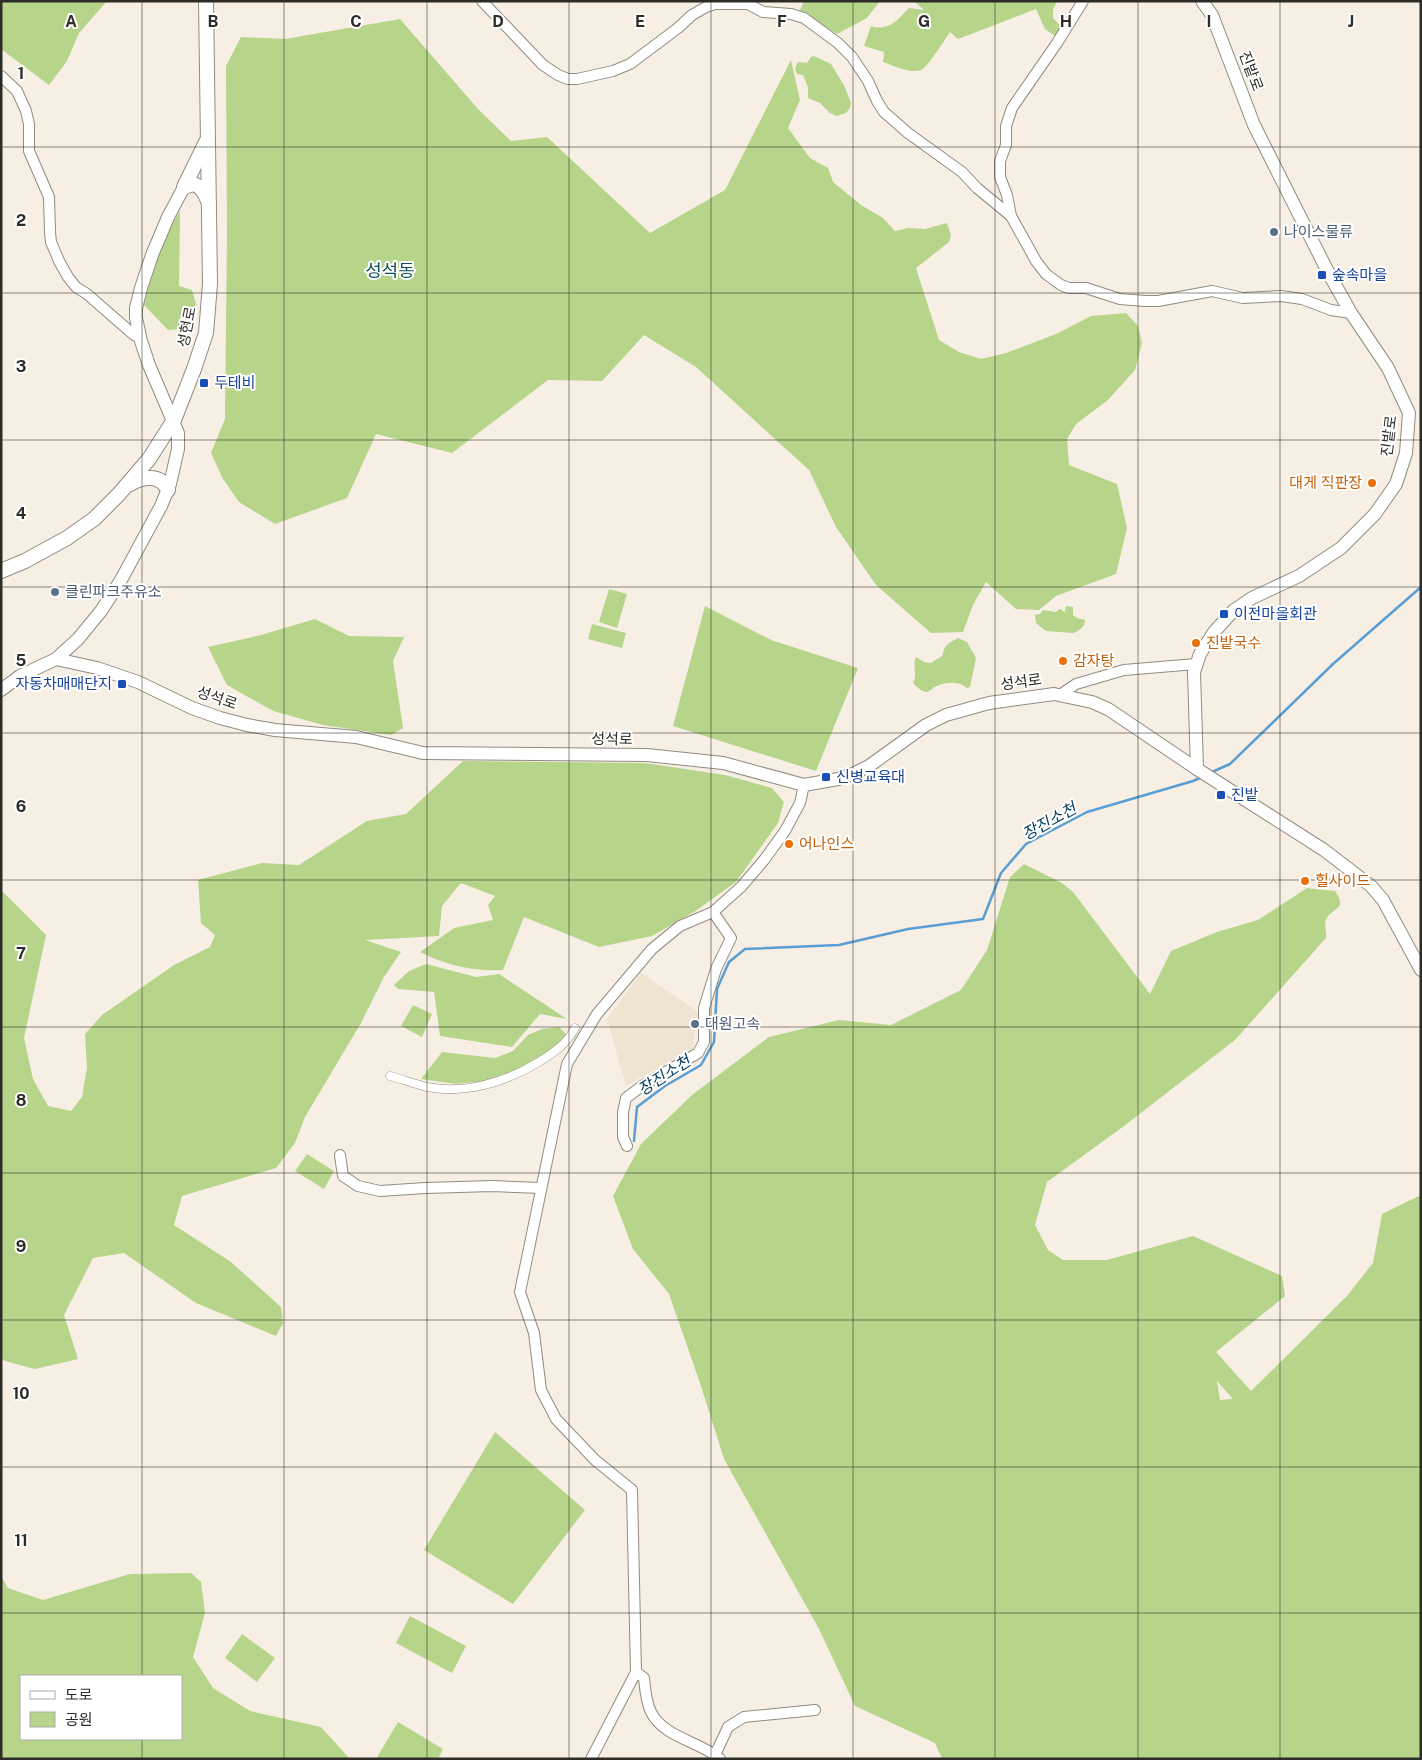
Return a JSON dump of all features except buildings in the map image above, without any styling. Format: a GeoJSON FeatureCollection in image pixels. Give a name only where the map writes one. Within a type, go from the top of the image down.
{"type":"FeatureCollection","features":[{"type":"Feature","properties":{"kind":"main road","name":"성현로"},"geometry":{"type":"LineString","coordinates":[[1,571],[25,561],[67,538],[94,519],[126,487],[149,459],[174,420],[206,333],[210,284],[210,203],[206,1]]}},
{"type":"Feature","properties":{"kind":"main road"},"geometry":{"type":"LineString","coordinates":[[184,187],[198,161],[208,136]]}},
{"type":"Feature","properties":{"kind":"main road"},"geometry":{"type":"LineString","coordinates":[[184,187],[193,184],[198,186],[205,193],[210,203]]}},
{"type":"Feature","properties":{"kind":"main road"},"geometry":{"type":"LineString","coordinates":[[126,487],[145,477],[161,482],[168,490]]}},
{"type":"Feature","properties":{"kind":"street"},"geometry":{"type":"LineString","coordinates":[[482,1],[543,65],[558,75],[577,79],[613,71],[630,64],[678,28],[692,15],[716,4],[748,4],[764,12],[791,14],[804,18],[838,43],[852,57],[868,81],[884,112],[908,133],[962,172],[976,188],[1012,216]]}},
{"type":"Feature","properties":{"kind":"street"},"geometry":{"type":"LineString","coordinates":[[1083,1],[1058,43],[1012,108],[1006,126],[1006,145],[1000,162],[1000,177],[1012,216],[1036,261],[1046,274],[1061,285],[1069,288],[1086,288],[1120,299],[1145,301],[1212,291],[1243,298],[1281,296],[1302,299],[1331,310],[1351,313]]}},
{"type":"Feature","properties":{"kind":"street","name":"진밭로"},"geometry":{"type":"LineString","coordinates":[[1199,770],[1194,672],[1200,654],[1214,632],[1233,611],[1252,598],[1299,576],[1341,548],[1375,514],[1396,484],[1406,453],[1410,412],[1388,368],[1351,313],[1328,272],[1254,125],[1212,15],[1202,1]]}},
{"type":"Feature","properties":{"kind":"street"},"geometry":{"type":"LineString","coordinates":[[1,76],[17,91],[26,111],[29,124],[29,152],[49,197],[51,242],[59,261],[76,287],[87,294],[134,335],[140,337]]}},
{"type":"Feature","properties":{"kind":"street"},"geometry":{"type":"LineString","coordinates":[[1,690],[20,676],[56,658],[78,639],[101,611],[121,580],[168,490],[179,440],[174,420],[149,365],[136,318],[140,288],[152,255],[168,217],[184,187]]}},
{"type":"Feature","properties":{"kind":"street","name":"성석로"},"geometry":{"type":"LineString","coordinates":[[56,658],[96,668],[138,682],[192,708],[247,726],[356,737],[422,753],[648,755],[723,763],[804,785],[838,779],[853,774],[869,766],[926,725],[946,715],[989,703],[1054,694],[1092,702],[1108,709],[1324,850],[1371,886],[1383,900],[1421,970]]}},
{"type":"Feature","properties":{"kind":"street"},"geometry":{"type":"LineString","coordinates":[[1060,695],[1076,684],[1124,670],[1196,664]]}},
{"type":"Feature","properties":{"kind":"street"},"geometry":{"type":"LineString","coordinates":[[591,1759],[636,1672],[632,1490],[595,1460],[556,1419],[541,1390],[534,1333],[520,1292],[567,1064],[597,1014],[652,948],[680,926],[713,912],[741,887],[764,860],[785,831],[800,803],[804,785]]}},
{"type":"Feature","properties":{"kind":"street"},"geometry":{"type":"LineString","coordinates":[[627,1146],[622,1137],[623,1112],[626,1098],[642,1086],[698,1053],[704,1042],[704,1008],[716,969],[731,938],[713,912]]}},
{"type":"Feature","properties":{"kind":"street"},"geometry":{"type":"LineString","coordinates":[[390,1076],[427,1087],[457,1088],[491,1084],[523,1072],[552,1054],[570,1038],[576,1028]]}},
{"type":"Feature","properties":{"kind":"street"},"geometry":{"type":"LineString","coordinates":[[340,1154],[343,1176],[358,1186],[380,1192],[435,1187],[492,1186],[541,1188]]}},
{"type":"Feature","properties":{"kind":"street"},"geometry":{"type":"LineString","coordinates":[[636,1672],[644,1678],[650,1711],[658,1722],[671,1732],[718,1757],[728,1727],[744,1717],[815,1710]]}},
{"type":"Feature","properties":{"kind":"shaded area"},"geometry":{"type":"Polygon","coordinates":[[[641,973],[698,1012],[693,1048],[626,1086],[607,1019],[641,973]]]}},
{"type":"Feature","properties":{"kind":"green space"},"geometry":{"type":"Polygon","coordinates":[[[1,1],[107,1],[79,33],[67,61],[49,85],[1,49],[1,1]]]}},
{"type":"Feature","properties":{"kind":"green space"},"geometry":{"type":"Polygon","coordinates":[[[804,1],[880,1],[867,18],[837,34],[800,10],[804,1]]]}},
{"type":"Feature","properties":{"kind":"green space"},"geometry":{"type":"Polygon","coordinates":[[[914,1],[1057,1],[1053,10],[1053,18],[1063,28],[1056,39],[1055,36],[1045,29],[1036,9],[958,39],[950,32],[924,68],[917,71],[907,70],[883,62],[884,52],[864,46],[871,26],[888,26],[909,8],[924,10],[914,1]]]}},
{"type":"Feature","properties":{"kind":"green space"},"geometry":{"type":"Polygon","coordinates":[[[400,19],[478,109],[511,141],[547,137],[650,233],[725,190],[791,60],[800,100],[788,128],[810,158],[828,168],[833,182],[861,205],[883,218],[895,231],[908,228],[925,229],[947,223],[951,235],[949,242],[916,268],[939,340],[959,352],[981,359],[1006,353],[1056,334],[1091,316],[1126,313],[1138,326],[1142,343],[1135,370],[1108,400],[1076,424],[1067,439],[1069,465],[1117,484],[1127,528],[1116,574],[1056,596],[1039,610],[1016,609],[986,582],[973,605],[963,632],[931,633],[876,585],[836,527],[809,470],[696,367],[644,335],[602,381],[548,380],[452,453],[376,434],[347,498],[275,524],[239,502],[223,479],[211,453],[225,419],[226,66],[241,37],[285,39],[400,19]]]}},
{"type":"Feature","properties":{"kind":"green space"},"geometry":{"type":"Polygon","coordinates":[[[814,56],[831,64],[844,85],[851,103],[846,113],[837,116],[830,113],[820,103],[808,98],[808,87],[803,75],[797,74],[795,68],[798,62],[807,63],[814,56]]]}},
{"type":"Feature","properties":{"kind":"green space"},"geometry":{"type":"Polygon","coordinates":[[[180,211],[179,286],[192,290],[196,304],[190,328],[168,330],[144,305],[162,245],[180,211]]]}},
{"type":"Feature","properties":{"kind":"green space"},"geometry":{"type":"Polygon","coordinates":[[[609,589],[627,594],[617,628],[599,622],[609,589]]]}},
{"type":"Feature","properties":{"kind":"green space"},"geometry":{"type":"Polygon","coordinates":[[[705,606],[771,640],[858,668],[816,771],[673,726],[705,606]]]}},
{"type":"Feature","properties":{"kind":"green space"},"geometry":{"type":"Polygon","coordinates":[[[1066,606],[1073,607],[1073,615],[1085,620],[1083,627],[1077,631],[1073,633],[1046,631],[1036,623],[1035,615],[1040,614],[1043,610],[1056,612],[1060,609],[1066,613],[1066,606]]]}},
{"type":"Feature","properties":{"kind":"green space"},"geometry":{"type":"Polygon","coordinates":[[[315,619],[349,636],[404,637],[393,661],[403,728],[391,735],[323,725],[273,711],[227,685],[208,647],[261,635],[315,619]]]}},
{"type":"Feature","properties":{"kind":"green space"},"geometry":{"type":"Polygon","coordinates":[[[592,624],[626,633],[622,648],[588,639],[592,624]]]}},
{"type":"Feature","properties":{"kind":"green space"},"geometry":{"type":"Polygon","coordinates":[[[958,638],[967,642],[976,658],[970,687],[967,688],[960,684],[948,683],[927,692],[919,689],[913,683],[916,657],[924,662],[931,663],[942,656],[945,647],[949,643],[958,638]]]}},
{"type":"Feature","properties":{"kind":"green space"},"geometry":{"type":"Polygon","coordinates":[[[463,761],[645,763],[725,775],[772,788],[784,802],[778,823],[736,882],[694,912],[652,936],[599,947],[524,917],[503,970],[471,969],[439,961],[420,952],[454,928],[493,920],[488,905],[495,896],[461,883],[442,906],[439,936],[365,940],[401,952],[384,977],[361,1023],[305,1117],[295,1143],[276,1168],[182,1196],[174,1225],[231,1262],[281,1307],[283,1323],[276,1336],[196,1303],[124,1253],[93,1258],[64,1315],[78,1359],[35,1369],[5,1361],[1,1358],[1,890],[46,935],[24,1038],[33,1079],[48,1106],[71,1111],[82,1097],[87,1068],[85,1034],[102,1015],[174,965],[210,947],[215,935],[201,923],[198,880],[262,863],[299,865],[367,821],[406,814],[463,761]]]}},
{"type":"Feature","properties":{"kind":"green space"},"geometry":{"type":"Polygon","coordinates":[[[1024,864],[1062,883],[1073,892],[1150,994],[1171,951],[1217,932],[1258,920],[1307,888],[1335,891],[1339,897],[1340,905],[1326,920],[1326,938],[1235,1040],[1124,1126],[1047,1182],[1035,1225],[1048,1250],[1063,1260],[1107,1260],[1193,1236],[1282,1276],[1285,1296],[1216,1352],[1251,1391],[1347,1296],[1373,1263],[1382,1214],[1421,1195],[1421,1759],[942,1759],[935,1743],[855,1706],[819,1629],[724,1459],[669,1294],[633,1249],[613,1196],[641,1144],[692,1095],[769,1037],[839,1020],[891,1025],[961,990],[987,950],[1010,877],[1024,864]],[[1217,1381],[1220,1400],[1232,1398],[1217,1381]]]}},
{"type":"Feature","properties":{"kind":"green space"},"geometry":{"type":"Polygon","coordinates":[[[426,964],[476,977],[499,974],[567,1019],[540,1014],[512,1047],[440,1036],[434,992],[398,989],[394,985],[409,971],[426,964]]]}},
{"type":"Feature","properties":{"kind":"green space"},"geometry":{"type":"Polygon","coordinates":[[[413,1005],[432,1014],[422,1037],[401,1026],[413,1005]]]}},
{"type":"Feature","properties":{"kind":"green space"},"geometry":{"type":"Polygon","coordinates":[[[559,1027],[570,1038],[529,1067],[487,1081],[456,1084],[421,1079],[442,1052],[495,1058],[513,1051],[528,1035],[542,1029],[559,1027]]]}},
{"type":"Feature","properties":{"kind":"green space"},"geometry":{"type":"Polygon","coordinates":[[[307,1154],[334,1171],[324,1189],[295,1171],[307,1154]]]}},
{"type":"Feature","properties":{"kind":"green space"},"geometry":{"type":"Polygon","coordinates":[[[495,1432],[585,1510],[513,1604],[424,1550],[495,1432]]]}},
{"type":"Feature","properties":{"kind":"green space"},"geometry":{"type":"Polygon","coordinates":[[[191,1573],[201,1582],[205,1613],[193,1657],[213,1688],[250,1711],[321,1727],[350,1759],[1,1759],[1,1576],[8,1588],[43,1600],[130,1574],[191,1573]]]}},
{"type":"Feature","properties":{"kind":"green space"},"geometry":{"type":"Polygon","coordinates":[[[410,1616],[466,1646],[452,1673],[396,1643],[410,1616]]]}},
{"type":"Feature","properties":{"kind":"green space"},"geometry":{"type":"Polygon","coordinates":[[[242,1634],[275,1658],[257,1682],[225,1658],[242,1634]]]}},
{"type":"Feature","properties":{"kind":"green space"},"geometry":{"type":"Polygon","coordinates":[[[398,1722],[443,1749],[438,1759],[376,1759],[398,1722]]]}},
{"type":"Feature","properties":{"kind":"waterway","name":"장진소천"},"geometry":{"type":"LineString","coordinates":[[1212,772],[1230,764],[1333,664],[1421,587]]}},
{"type":"Feature","properties":{"kind":"waterway","name":"장진소천"},"geometry":{"type":"LineString","coordinates":[[634,1141],[637,1107],[665,1086],[701,1065],[714,1042],[717,989],[729,962],[745,949],[839,945],[908,929],[983,919],[1001,873],[1026,844],[1087,812],[1202,777]]}},
{"type":"Feature","properties":{"kind":"place","name":"나이스물류"},"geometry":{"type":"Point","coordinates":[1274,232]}},
{"type":"Feature","properties":{"kind":"place","name":"숲속마을"},"geometry":{"type":"Point","coordinates":[1322,275]}},
{"type":"Feature","properties":{"kind":"place","name":"두테비"},"geometry":{"type":"Point","coordinates":[204,383]}},
{"type":"Feature","properties":{"kind":"place","name":"대게 직판장"},"geometry":{"type":"Point","coordinates":[1372,483]}},
{"type":"Feature","properties":{"kind":"place","name":"클린파크주유소"},"geometry":{"type":"Point","coordinates":[55,592]}},
{"type":"Feature","properties":{"kind":"place","name":"이전마을회관"},"geometry":{"type":"Point","coordinates":[1224,614]}},
{"type":"Feature","properties":{"kind":"place","name":"진밭국수"},"geometry":{"type":"Point","coordinates":[1196,643]}},
{"type":"Feature","properties":{"kind":"place","name":"감자탕"},"geometry":{"type":"Point","coordinates":[1063,661]}},
{"type":"Feature","properties":{"kind":"place","name":"자동차매매단지"},"geometry":{"type":"Point","coordinates":[122,684]}},
{"type":"Feature","properties":{"kind":"place","name":"신병교육대"},"geometry":{"type":"Point","coordinates":[826,777]}},
{"type":"Feature","properties":{"kind":"place","name":"진밭"},"geometry":{"type":"Point","coordinates":[1221,795]}},
{"type":"Feature","properties":{"kind":"place","name":"어나인스"},"geometry":{"type":"Point","coordinates":[789,844]}},
{"type":"Feature","properties":{"kind":"place","name":"힐사이드"},"geometry":{"type":"Point","coordinates":[1305,881]}},
{"type":"Feature","properties":{"kind":"place","name":"대원고속"},"geometry":{"type":"Point","coordinates":[695,1024]}},
{"type":"Feature","properties":{"kind":"district","name":"성석동"},"geometry":{"type":"Point","coordinates":[390,271]}}]}
